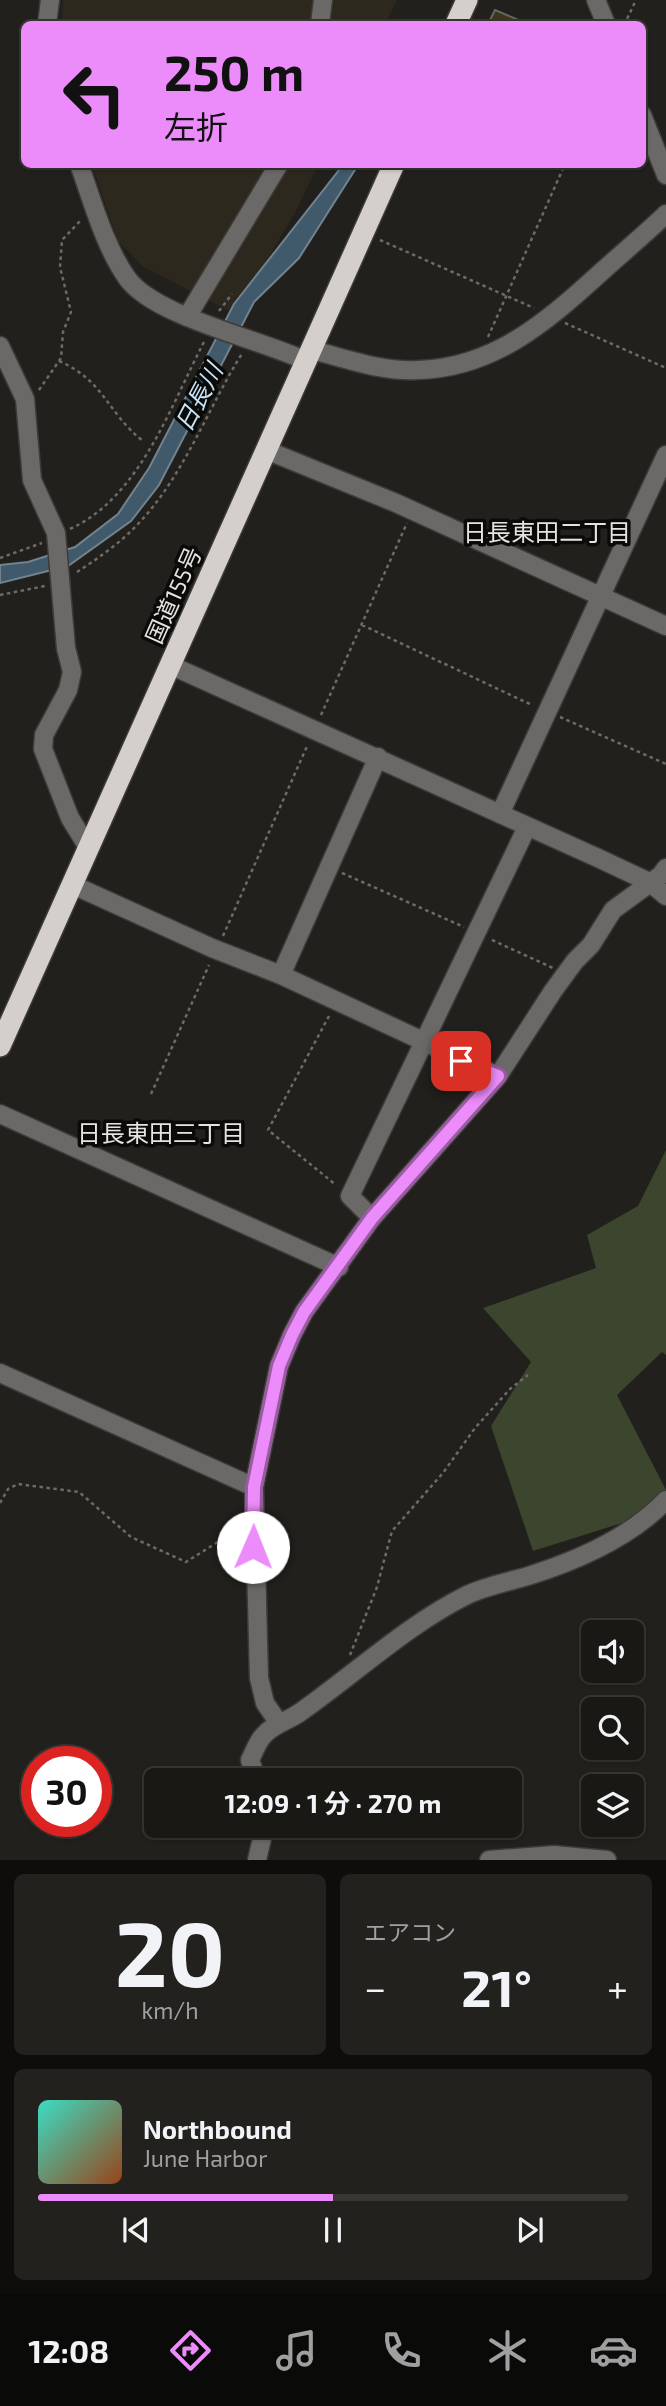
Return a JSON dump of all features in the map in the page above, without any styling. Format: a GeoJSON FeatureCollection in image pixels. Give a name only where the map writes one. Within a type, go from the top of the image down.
{"type":"FeatureCollection","features":[{"type":"Feature","properties":{"kind":"highway"},"geometry":{"type":"LineString","coordinates":[[457,21],[467,0]]}},
{"type":"Feature","properties":{"kind":"highway","name":"国道155号"},"geometry":{"type":"LineString","coordinates":[[0,1046],[392,168]]}},
{"type":"Feature","properties":{"kind":"street"},"geometry":{"type":"LineString","coordinates":[[47,21],[50,0]]}},
{"type":"Feature","properties":{"kind":"street"},"geometry":{"type":"LineString","coordinates":[[320,21],[323,0]]}},
{"type":"Feature","properties":{"kind":"street"},"geometry":{"type":"LineString","coordinates":[[596,0],[605,21]]}},
{"type":"Feature","properties":{"kind":"street"},"geometry":{"type":"LineString","coordinates":[[646,125],[666,175]]}},
{"type":"Feature","properties":{"kind":"street"},"geometry":{"type":"LineString","coordinates":[[80,168],[116,259],[129,280],[156,303],[248,339],[309,355],[417,370],[486,356],[514,343],[552,316],[666,214]]}},
{"type":"Feature","properties":{"kind":"street"},"geometry":{"type":"LineString","coordinates":[[187,317],[277,168]]}},
{"type":"Feature","properties":{"kind":"street"},"geometry":{"type":"LineString","coordinates":[[0,346],[25,399],[32,480],[57,538],[66,648],[72,672],[68,690],[44,735],[43,749],[70,818],[89,849]]}},
{"type":"Feature","properties":{"kind":"street"},"geometry":{"type":"LineString","coordinates":[[266,450],[396,503],[666,626]]}},
{"type":"Feature","properties":{"kind":"street"},"geometry":{"type":"LineString","coordinates":[[500,814],[603,597],[666,455]]}},
{"type":"Feature","properties":{"kind":"street"},"geometry":{"type":"LineString","coordinates":[[170,665],[649,882],[666,896]]}},
{"type":"Feature","properties":{"kind":"street"},"geometry":{"type":"LineString","coordinates":[[281,975],[378,757]]}},
{"type":"Feature","properties":{"kind":"street"},"geometry":{"type":"LineString","coordinates":[[372,1218],[350,1196],[527,827]]}},
{"type":"Feature","properties":{"kind":"street"},"geometry":{"type":"LineString","coordinates":[[278,1722],[265,1703],[259,1678],[253,1523],[254,1487],[279,1366],[304,1312],[340,1266],[372,1218],[498,1076],[565,974],[591,945],[613,910],[666,868]]}},
{"type":"Feature","properties":{"kind":"street"},"geometry":{"type":"LineString","coordinates":[[73,885],[216,950],[281,975],[422,1044],[498,1076]]}},
{"type":"Feature","properties":{"kind":"street"},"geometry":{"type":"LineString","coordinates":[[0,1114],[340,1266]]}},
{"type":"Feature","properties":{"kind":"street"},"geometry":{"type":"LineString","coordinates":[[0,1373],[254,1487]]}},
{"type":"Feature","properties":{"kind":"street"},"geometry":{"type":"LineString","coordinates":[[253,1768],[250,1760],[262,1737],[278,1722],[300,1713],[351,1672],[377,1657],[396,1638],[469,1594],[546,1570],[619,1536],[647,1520],[666,1500]]}},
{"type":"Feature","properties":{"kind":"street"},"geometry":{"type":"LineString","coordinates":[[257,1860],[262,1838]]}},
{"type":"Feature","properties":{"kind":"street"},"geometry":{"type":"LineString","coordinates":[[489,1860],[554,1855],[607,1860]]}},
{"type":"Feature","properties":{"kind":"path"},"geometry":{"type":"LineString","coordinates":[[626,21],[636,0]]}},
{"type":"Feature","properties":{"kind":"path"},"geometry":{"type":"LineString","coordinates":[[486,356],[483,346],[563,168]]}},
{"type":"Feature","properties":{"kind":"path"},"geometry":{"type":"LineString","coordinates":[[25,399],[42,388],[59,361],[72,306],[60,267],[62,240],[86,215],[96,211]]}},
{"type":"Feature","properties":{"kind":"path"},"geometry":{"type":"LineString","coordinates":[[364,233],[666,368]]}},
{"type":"Feature","properties":{"kind":"path"},"geometry":{"type":"LineString","coordinates":[[0,558],[57,538],[97,513],[138,467],[232,294]]}},
{"type":"Feature","properties":{"kind":"path"},"geometry":{"type":"LineString","coordinates":[[0,595],[60,580],[110,549],[135,528],[154,505],[248,339]]}},
{"type":"Feature","properties":{"kind":"path"},"geometry":{"type":"LineString","coordinates":[[59,361],[80,370],[99,387],[118,417],[143,441]]}},
{"type":"Feature","properties":{"kind":"path"},"geometry":{"type":"LineString","coordinates":[[362,625],[549,713],[666,764]]}},
{"type":"Feature","properties":{"kind":"path"},"geometry":{"type":"LineString","coordinates":[[329,868],[565,974]]}},
{"type":"Feature","properties":{"kind":"path"},"geometry":{"type":"LineString","coordinates":[[151,1094],[216,950]]}},
{"type":"Feature","properties":{"kind":"path"},"geometry":{"type":"LineString","coordinates":[[337,1002],[268,1130],[350,1196]]}},
{"type":"Feature","properties":{"kind":"path"},"geometry":{"type":"LineString","coordinates":[[351,1672],[348,1664],[351,1651],[377,1587],[392,1531],[443,1473],[510,1388],[528,1375]]}},
{"type":"Feature","properties":{"kind":"path"},"geometry":{"type":"LineString","coordinates":[[0,1503],[8,1489],[18,1484],[79,1492],[131,1537],[186,1562],[238,1529],[253,1523]]}},
{"type":"Feature","properties":{"kind":"shaded area"},"geometry":{"type":"Polygon","coordinates":[[[63,0],[397,0],[386,21],[62,21],[63,0]]]}},
{"type":"Feature","properties":{"kind":"shaded area"},"geometry":{"type":"Polygon","coordinates":[[[93,168],[317,168],[295,213],[235,314],[142,266],[118,241],[93,168]]]}},
{"type":"Feature","properties":{"kind":"green space"},"geometry":{"type":"Polygon","coordinates":[[[666,1150],[666,1355],[662,1352],[617,1395],[666,1490],[641,1517],[533,1551],[491,1426],[531,1362],[483,1308],[596,1268],[587,1235],[638,1206],[666,1150]]]}},
{"type":"Feature","properties":{"kind":"water","name":"日長川"},"geometry":{"type":"Polygon","coordinates":[[[341,168],[356,168],[299,258],[254,302],[159,485],[131,521],[68,566],[0,583],[0,565],[28,562],[75,547],[118,514],[149,468],[234,304],[341,168]]]}},
{"type":"Feature","properties":{"kind":"building"},"geometry":{"type":"Polygon","coordinates":[[[495,10],[521,21],[490,21],[495,10]]]}},
{"type":"Feature","properties":{"kind":"district","name":"日長東田二丁目"},"geometry":{"type":"Point","coordinates":[547,531]}},
{"type":"Feature","properties":{"kind":"district","name":"日長東田三丁目"},"geometry":{"type":"Point","coordinates":[161,1132]}},
{"type":"Feature","properties":{"kind":"route"},"geometry":{"type":"LineString","coordinates":[[253,1547],[254,1487],[267,1436],[279,1366],[292,1335],[304,1312],[340,1266],[372,1218],[498,1076],[461,1061]]}}]}
